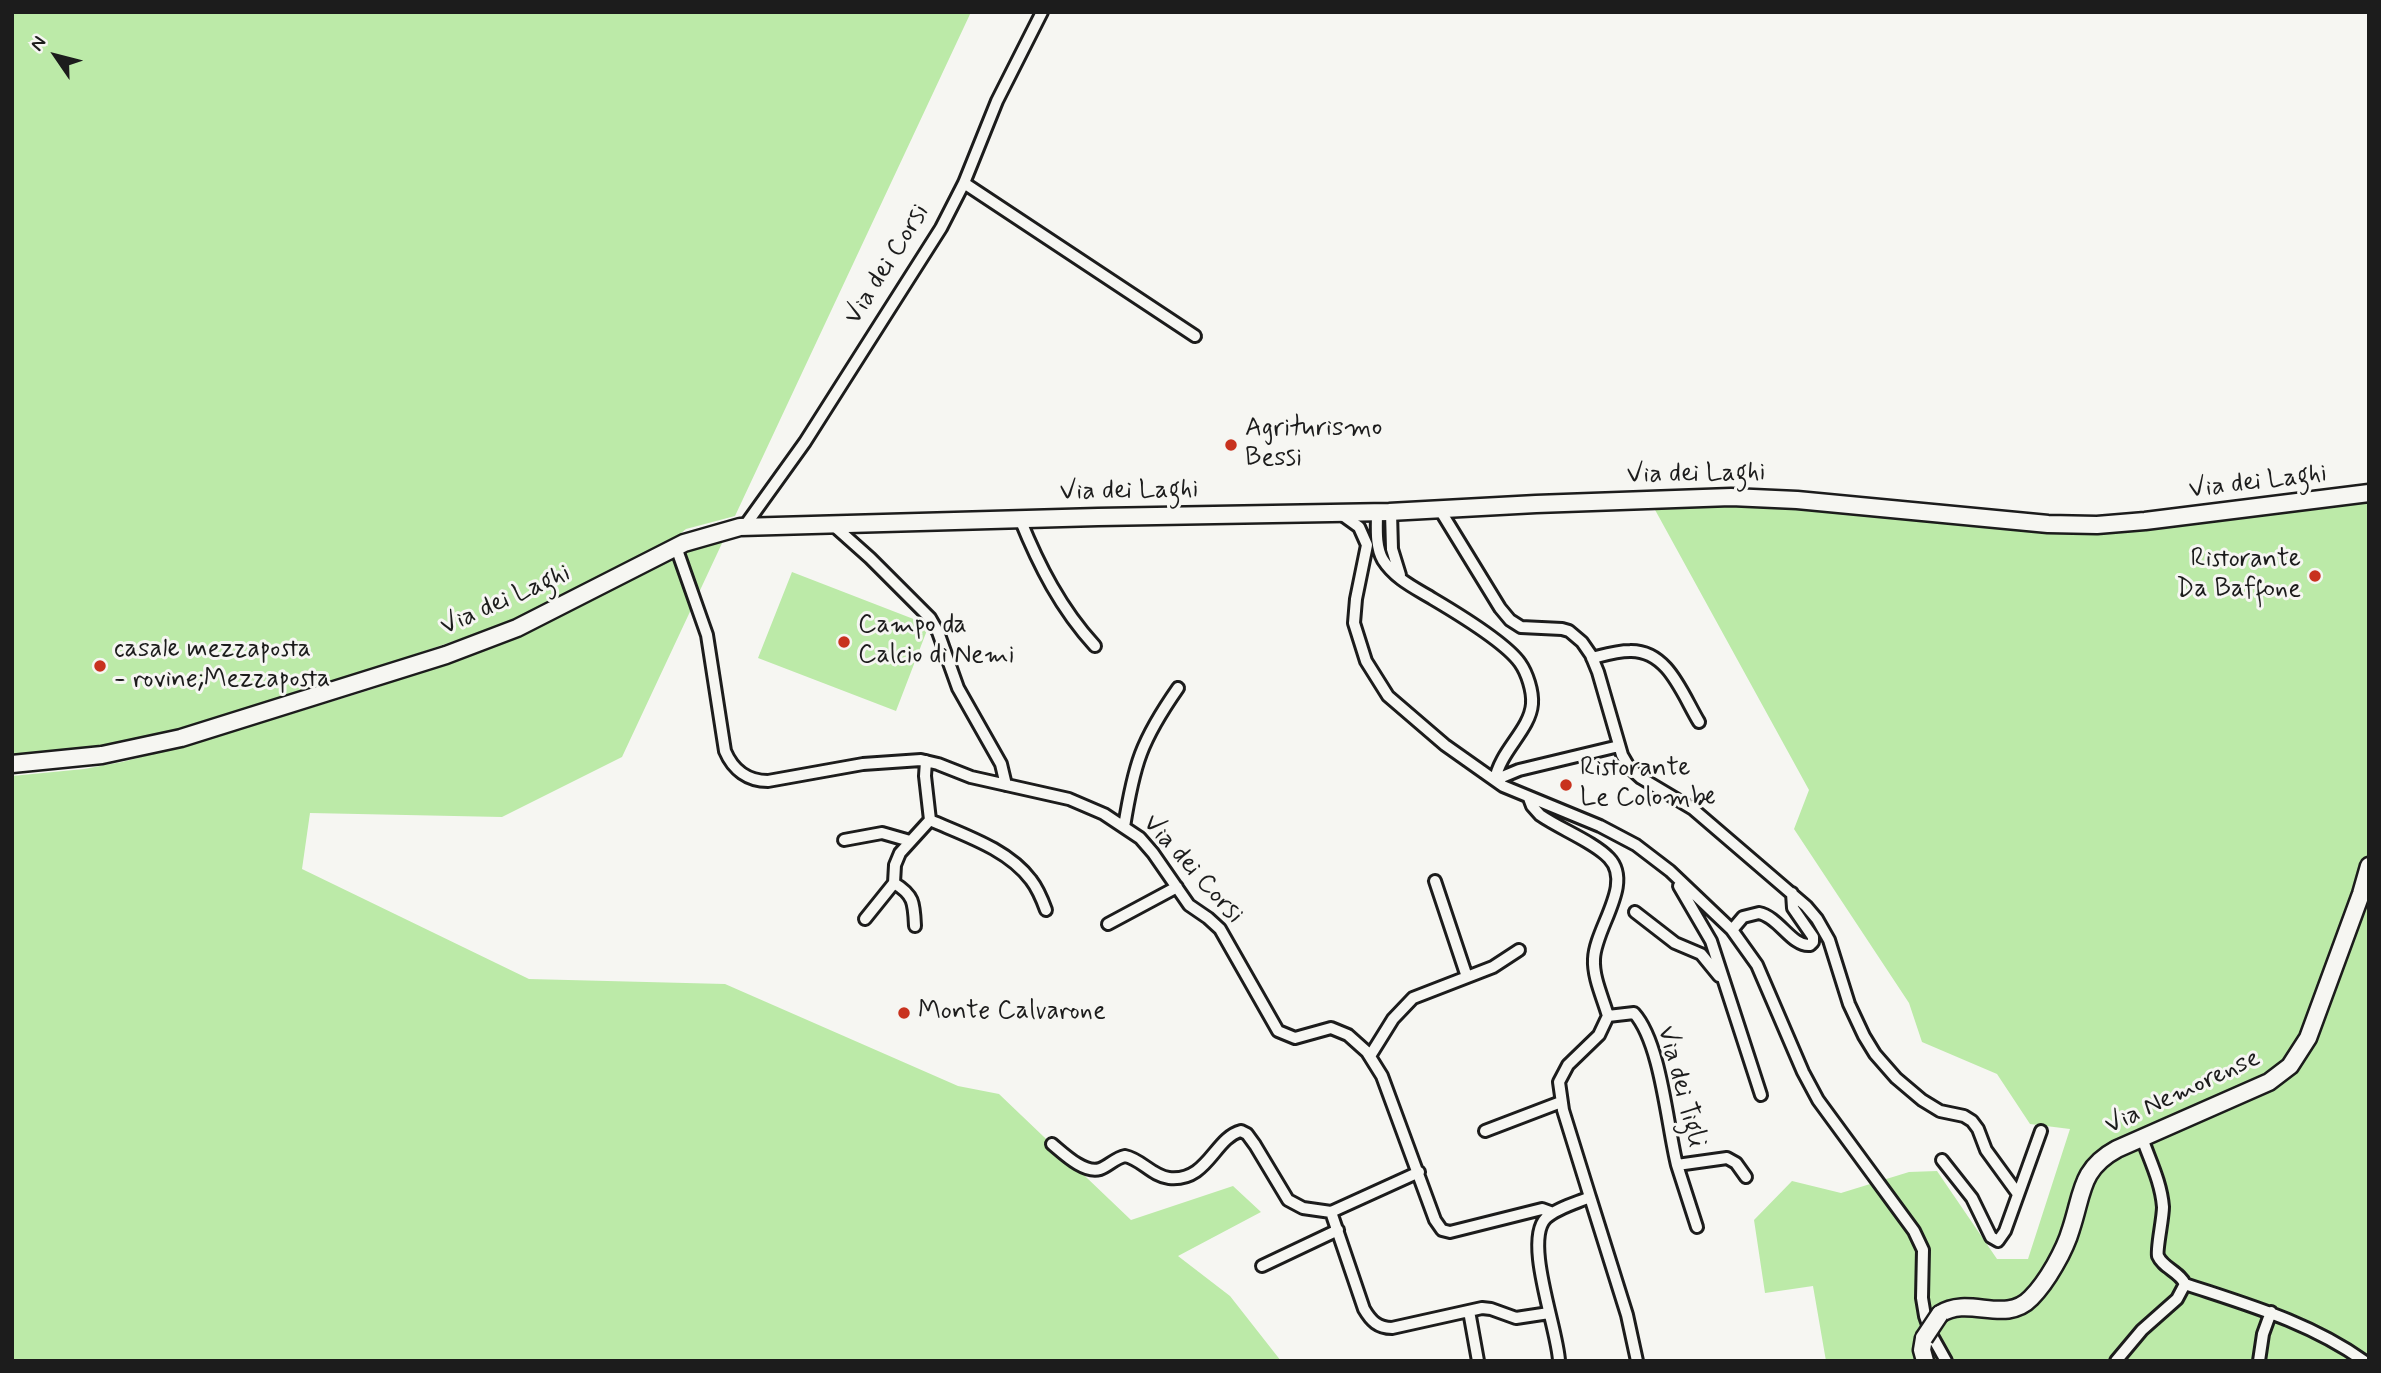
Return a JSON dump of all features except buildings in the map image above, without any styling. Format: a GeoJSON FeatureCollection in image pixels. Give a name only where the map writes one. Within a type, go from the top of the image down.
{"type":"FeatureCollection","features":[{"type":"Feature","properties":{"kind":"main road","name":"Via dei Laghi"},"geometry":{"type":"LineString","coordinates":[[12,764],[102,755],[181,738],[446,656],[517,628],[676,547],[705,536],[744,527],[1379,512],[1536,503],[1752,497],[2080,525],[2145,522],[2369,493]]}},
{"type":"Feature","properties":{"kind":"main road","name":"Via Nemorense"},"geometry":{"type":"LineString","coordinates":[[1924,1361],[1924,1338],[1940,1314],[1961,1307],[2010,1310],[2030,1300],[2066,1242],[2090,1170],[2107,1154],[2269,1082],[2293,1062],[2305,1044],[2320,1008],[2369,866]]}},
{"type":"Feature","properties":{"kind":"street","name":"Via dei Corsi"},"geometry":{"type":"LineString","coordinates":[[744,527],[810,433],[932,242],[964,183],[997,101],[1042,12]]}},
{"type":"Feature","properties":{"kind":"street"},"geometry":{"type":"LineString","coordinates":[[964,183],[1195,336]]}},
{"type":"Feature","properties":{"kind":"street"},"geometry":{"type":"LineString","coordinates":[[1440,510],[1510,620],[1525,628],[1557,628],[1569,631],[1582,642],[1592,658],[1619,746],[1626,762],[1637,775],[1693,808],[1812,912],[1826,934],[1853,1014],[1880,1060],[1907,1088],[1931,1106],[1972,1121],[1986,1150],[2018,1194]]}},
{"type":"Feature","properties":{"kind":"street"},"geometry":{"type":"LineString","coordinates":[[1379,512],[1367,545],[1354,617],[1358,638],[1373,674],[1388,695],[1408,715],[1445,745],[1511,790],[1617,834],[1670,871],[1731,930],[1757,965],[1803,1072],[1818,1100],[1919,1240],[1923,1250],[1922,1298],[1925,1316],[1932,1336],[1946,1361]]}},
{"type":"Feature","properties":{"kind":"street"},"geometry":{"type":"LineString","coordinates":[[1379,512],[1379,546],[1382,559],[1394,574],[1482,631],[1515,657],[1524,669],[1531,693],[1531,710],[1500,761],[1495,780]]}},
{"type":"Feature","properties":{"kind":"street"},"geometry":{"type":"LineString","coordinates":[[1338,513],[1359,527],[1367,545]]}},
{"type":"Feature","properties":{"kind":"street"},"geometry":{"type":"LineString","coordinates":[[1020,519],[1060,603],[1095,646]]}},
{"type":"Feature","properties":{"kind":"street"},"geometry":{"type":"LineString","coordinates":[[833,525],[930,618],[938,632],[958,688],[998,756],[1006,785]]}},
{"type":"Feature","properties":{"kind":"street","name":"Via dei Corsi"},"geometry":{"type":"LineString","coordinates":[[676,547],[708,635],[725,751],[738,770],[749,778],[764,781],[863,764],[926,761],[966,776],[1069,799],[1104,814],[1145,842],[1191,908],[1220,929],[1278,1031],[1295,1038],[1323,1029],[1335,1029],[1348,1035],[1370,1056],[1382,1076],[1436,1223],[1446,1232],[1542,1209],[1553,1213]]}},
{"type":"Feature","properties":{"kind":"street"},"geometry":{"type":"LineString","coordinates":[[1592,658],[1630,651],[1646,653],[1659,659],[1668,669],[1699,722]]}},
{"type":"Feature","properties":{"kind":"street"},"geometry":{"type":"LineString","coordinates":[[1124,827],[1133,776],[1141,750],[1154,724],[1178,688]]}},
{"type":"Feature","properties":{"kind":"street"},"geometry":{"type":"LineString","coordinates":[[1495,780],[1519,770],[1619,746]]}},
{"type":"Feature","properties":{"kind":"street"},"geometry":{"type":"LineString","coordinates":[[926,761],[930,820]]}},
{"type":"Feature","properties":{"kind":"street"},"geometry":{"type":"LineString","coordinates":[[1529,798],[1540,816],[1600,850],[1617,869],[1614,898],[1598,939],[1594,958],[1596,976],[1608,1016],[1600,1035],[1563,1072],[1559,1088],[1561,1102],[1627,1315],[1637,1361]]}},
{"type":"Feature","properties":{"kind":"street"},"geometry":{"type":"LineString","coordinates":[[865,919],[894,883],[897,861],[910,841],[930,820]]}},
{"type":"Feature","properties":{"kind":"street"},"geometry":{"type":"LineString","coordinates":[[930,820],[992,849],[1016,864],[1031,880],[1046,910]]}},
{"type":"Feature","properties":{"kind":"street"},"geometry":{"type":"LineString","coordinates":[[844,840],[882,833],[910,841]]}},
{"type":"Feature","properties":{"kind":"street"},"geometry":{"type":"LineString","coordinates":[[1670,871],[1708,934],[1761,1095]]}},
{"type":"Feature","properties":{"kind":"street"},"geometry":{"type":"LineString","coordinates":[[1435,881],[1468,977]]}},
{"type":"Feature","properties":{"kind":"street"},"geometry":{"type":"LineString","coordinates":[[894,883],[911,897],[915,926]]}},
{"type":"Feature","properties":{"kind":"street"},"geometry":{"type":"LineString","coordinates":[[1108,924],[1177,887]]}},
{"type":"Feature","properties":{"kind":"street"},"geometry":{"type":"LineString","coordinates":[[1731,930],[1743,917],[1759,913],[1767,915],[1779,924],[1802,946],[1810,946],[1813,937],[1793,908],[1792,893]]}},
{"type":"Feature","properties":{"kind":"street"},"geometry":{"type":"LineString","coordinates":[[1635,912],[1675,943],[1704,957],[1725,985]]}},
{"type":"Feature","properties":{"kind":"street"},"geometry":{"type":"LineString","coordinates":[[1693,950],[1708,934]]}},
{"type":"Feature","properties":{"kind":"street"},"geometry":{"type":"LineString","coordinates":[[1370,1056],[1386,1029],[1406,1004],[1420,995],[1493,967],[1519,950]]}},
{"type":"Feature","properties":{"kind":"street","name":"Via dei Tigli"},"geometry":{"type":"LineString","coordinates":[[1608,1016],[1634,1013],[1648,1038],[1677,1165],[1727,1158],[1736,1163],[1746,1177]]}},
{"type":"Feature","properties":{"kind":"street"},"geometry":{"type":"LineString","coordinates":[[1485,1131],[1561,1102]]}},
{"type":"Feature","properties":{"kind":"street"},"geometry":{"type":"LineString","coordinates":[[1052,1144],[1089,1169],[1101,1168],[1125,1156],[1133,1158],[1160,1176],[1174,1178],[1199,1169],[1231,1135],[1241,1131],[1252,1141],[1288,1200],[1299,1207],[1331,1212],[1419,1172]]}},
{"type":"Feature","properties":{"kind":"street"},"geometry":{"type":"LineString","coordinates":[[1942,1160],[1972,1198],[1996,1241],[2004,1234],[2041,1131]]}},
{"type":"Feature","properties":{"kind":"street"},"geometry":{"type":"LineString","coordinates":[[2141,1138],[2162,1199],[2158,1254],[2160,1260],[2181,1276],[2186,1284],[2271,1312],[2314,1330],[2364,1361]]}},
{"type":"Feature","properties":{"kind":"street"},"geometry":{"type":"LineString","coordinates":[[1677,1165],[1697,1227]]}},
{"type":"Feature","properties":{"kind":"street"},"geometry":{"type":"LineString","coordinates":[[1559,1361],[1538,1235],[1542,1224],[1553,1213],[1590,1197]]}},
{"type":"Feature","properties":{"kind":"street"},"geometry":{"type":"LineString","coordinates":[[1331,1212],[1364,1310],[1376,1324],[1392,1328],[1487,1308],[1519,1318],[1549,1313]]}},
{"type":"Feature","properties":{"kind":"street"},"geometry":{"type":"LineString","coordinates":[[1262,1266],[1338,1230]]}},
{"type":"Feature","properties":{"kind":"street"},"geometry":{"type":"LineString","coordinates":[[2116,1361],[2142,1330],[2180,1296],[2186,1284]]}},
{"type":"Feature","properties":{"kind":"street"},"geometry":{"type":"LineString","coordinates":[[1469,1311],[1478,1361]]}},
{"type":"Feature","properties":{"kind":"street"},"geometry":{"type":"LineString","coordinates":[[2259,1361],[2263,1334],[2271,1312]]}},
{"type":"Feature","properties":{"kind":"green space"},"geometry":{"type":"Polygon","coordinates":[[[12,12],[971,12],[735,516],[686,529],[675,538],[538,609],[501,625],[205,726],[107,747],[12,758],[12,12]]]}},
{"type":"Feature","properties":{"kind":"green space"},"geometry":{"type":"Polygon","coordinates":[[[2369,497],[2369,1361],[1826,1361],[1813,1286],[1765,1293],[1754,1220],[1792,1181],[1841,1193],[1909,1172],[1937,1171],[1997,1259],[2028,1259],[2070,1129],[2030,1124],[1997,1074],[1922,1042],[1909,1003],[1794,829],[1809,790],[1654,508],[1756,503],[2022,528],[2369,497]]]}},
{"type":"Feature","properties":{"kind":"green space"},"geometry":{"type":"Polygon","coordinates":[[[724,539],[622,757],[502,817],[310,813],[302,869],[529,979],[725,984],[958,1086],[999,1094],[1131,1220],[1233,1186],[1261,1212],[1178,1256],[1230,1296],[1281,1361],[12,1361],[12,776],[84,769],[122,762],[196,743],[373,689],[512,639],[652,563],[692,546],[724,539]]]}},
{"type":"Feature","properties":{"kind":"green space","name":"Campo da Calcio di Nemi"},"geometry":{"type":"Polygon","coordinates":[[[792,572],[929,625],[896,711],[758,658],[792,572]]]}},
{"type":"Feature","properties":{"kind":"place","name":"Agriturismo Bessi"},"geometry":{"type":"Point","coordinates":[1231,445]}},
{"type":"Feature","properties":{"kind":"place","name":"Ristorante Da Baffone"},"geometry":{"type":"Point","coordinates":[2315,576]}},
{"type":"Feature","properties":{"kind":"place","name":"Campo da Calcio di Nemi"},"geometry":{"type":"Point","coordinates":[844,642]}},
{"type":"Feature","properties":{"kind":"place","name":"casale mezzaposta - rovine;Mezzaposta"},"geometry":{"type":"Point","coordinates":[100,666]}},
{"type":"Feature","properties":{"kind":"place","name":"Ristorante Le Colombe"},"geometry":{"type":"Point","coordinates":[1566,785]}},
{"type":"Feature","properties":{"kind":"place","name":"Monte Calvarone"},"geometry":{"type":"Point","coordinates":[904,1013]}}]}
